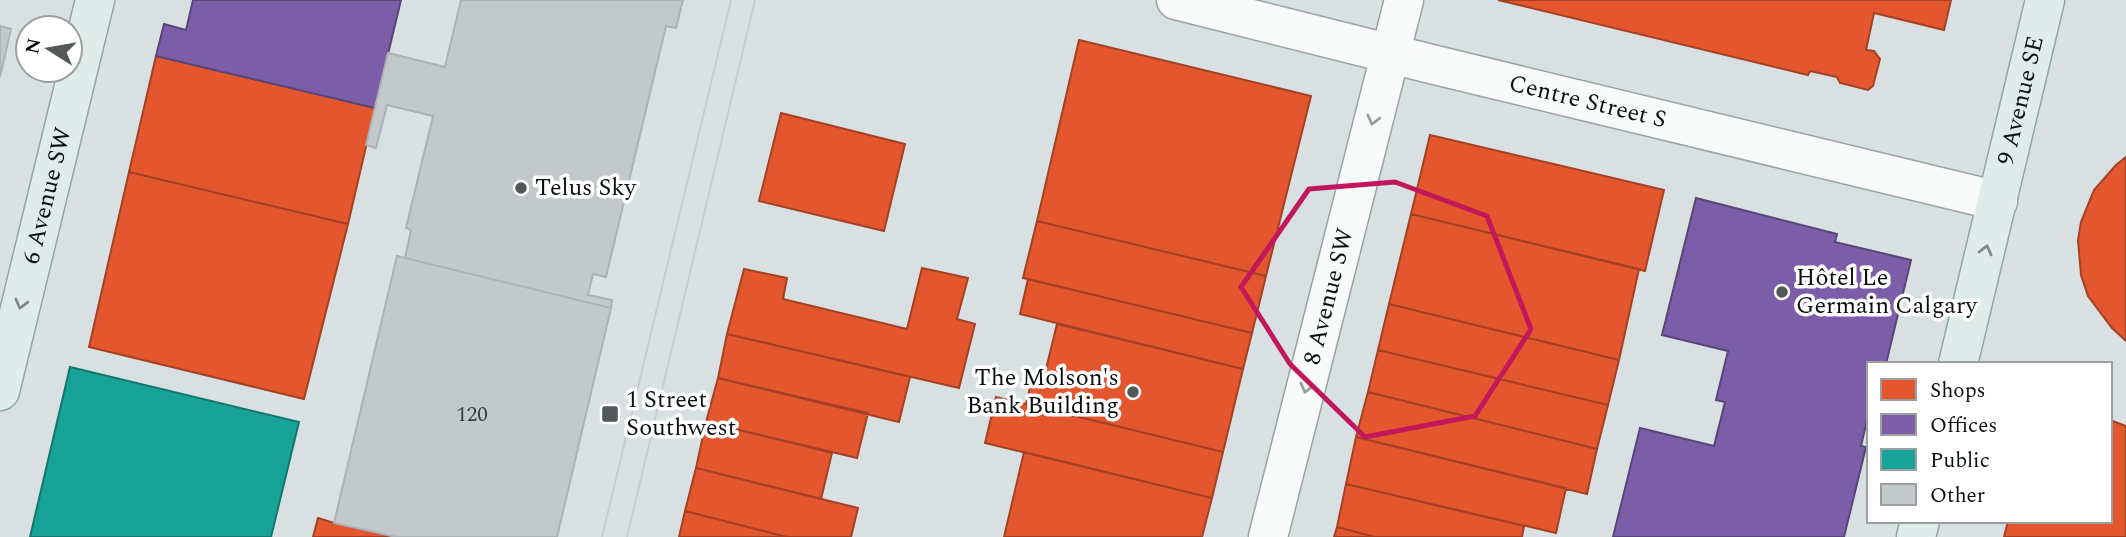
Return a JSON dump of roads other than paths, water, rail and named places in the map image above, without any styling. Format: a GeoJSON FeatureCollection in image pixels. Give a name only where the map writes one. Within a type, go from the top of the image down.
{"type":"FeatureCollection","features":[{"type":"Feature","properties":{"kind":"main road","name":"6 Avenue SW"},"geometry":{"type":"LineString","coordinates":[[0,391],[95,0]]}},
{"type":"Feature","properties":{"kind":"main road","name":"9 Avenue SE"},"geometry":{"type":"LineString","coordinates":[[1958,362],[2045,0]]}},
{"type":"Feature","properties":{"kind":"street","name":"Centre Street S"},"geometry":{"type":"LineString","coordinates":[[1176,0],[1998,201]]}},
{"type":"Feature","properties":{"kind":"street","name":"8 Avenue SW"},"geometry":{"type":"LineString","coordinates":[[1268,537],[1404,0]]}},
{"type":"Feature","properties":{"kind":"tram line"},"geometry":{"type":"LineString","coordinates":[[602,537],[731,0]]}},
{"type":"Feature","properties":{"kind":"tram line"},"geometry":{"type":"LineString","coordinates":[[627,537],[755,0]]}},
{"type":"Feature","properties":{"kind":"place","name":"Telus Sky"},"geometry":{"type":"Point","coordinates":[521,188]}},
{"type":"Feature","properties":{"kind":"place","name":"Hôtel Le Germain Calgary"},"geometry":{"type":"Point","coordinates":[1782,292]}},
{"type":"Feature","properties":{"kind":"place","name":"The Molson's Bank Building"},"geometry":{"type":"Point","coordinates":[1133,392]}},
{"type":"Feature","properties":{"kind":"place","name":"1 Street Southwest"},"geometry":{"type":"Point","coordinates":[610,414]}}]}
